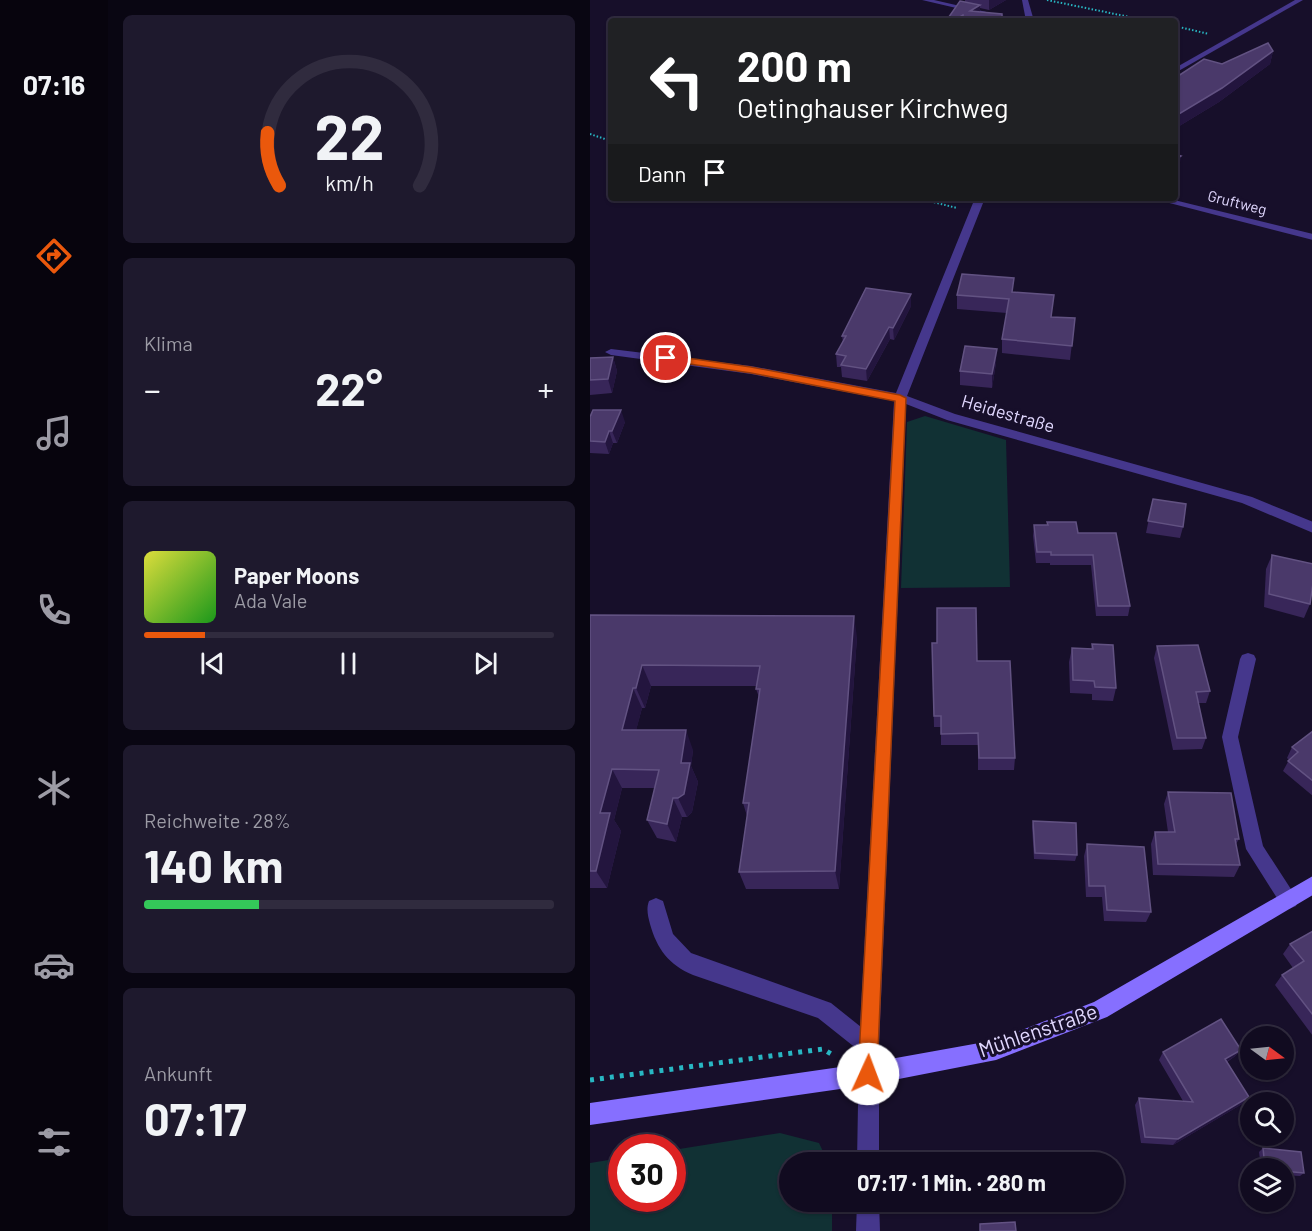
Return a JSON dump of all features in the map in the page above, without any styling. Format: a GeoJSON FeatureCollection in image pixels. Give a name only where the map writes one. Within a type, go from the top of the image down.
{"type":"FeatureCollection","features":[{"type":"Feature","properties":{"kind":"street"},"geometry":{"type":"LineString","coordinates":[[925,0],[1008,18]]}},
{"type":"Feature","properties":{"kind":"street"},"geometry":{"type":"LineString","coordinates":[[1025,0],[1029,18]]}},
{"type":"Feature","properties":{"kind":"street"},"geometry":{"type":"LineString","coordinates":[[1178,69],[1301,0]]}},
{"type":"Feature","properties":{"kind":"street"},"geometry":{"type":"LineString","coordinates":[[868,1152],[869,1046],[900,398],[979,201]]}},
{"type":"Feature","properties":{"kind":"street","name":"Gruftweg"},"geometry":{"type":"LineString","coordinates":[[1167,201],[1313,237]]}},
{"type":"Feature","properties":{"kind":"street","name":"Heidestraße"},"geometry":{"type":"LineString","coordinates":[[611,352],[740,368],[900,398],[951,417],[1247,500],[1313,528]]}},
{"type":"Feature","properties":{"kind":"street"},"geometry":{"type":"LineString","coordinates":[[1248,659],[1230,737],[1255,849],[1289,900]]}},
{"type":"Feature","properties":{"kind":"street","name":"Mühlenstraße"},"geometry":{"type":"LineString","coordinates":[[590,1114],[868,1074],[996,1050],[1100,1010],[1313,885]]}},
{"type":"Feature","properties":{"kind":"street"},"geometry":{"type":"LineString","coordinates":[[656,907],[661,931],[668,946],[678,957],[693,965],[769,989],[824,1010],[869,1046]]}},
{"type":"Feature","properties":{"kind":"street"},"geometry":{"type":"LineString","coordinates":[[868,1212],[868,1231]]}},
{"type":"Feature","properties":{"kind":"path"},"geometry":{"type":"LineString","coordinates":[[1047,0],[1134,18]]}},
{"type":"Feature","properties":{"kind":"path"},"geometry":{"type":"LineString","coordinates":[[1178,27],[1230,38]]}},
{"type":"Feature","properties":{"kind":"path"},"geometry":{"type":"LineString","coordinates":[[590,134],[608,140]]}},
{"type":"Feature","properties":{"kind":"path"},"geometry":{"type":"LineString","coordinates":[[929,201],[974,212]]}},
{"type":"Feature","properties":{"kind":"path"},"geometry":{"type":"LineString","coordinates":[[590,1080],[823,1049],[868,1074]]}},
{"type":"Feature","properties":{"kind":"green space"},"geometry":{"type":"Polygon","coordinates":[[[925,416],[1006,440],[1010,587],[901,588],[907,422],[925,416]]]}},
{"type":"Feature","properties":{"kind":"green space"},"geometry":{"type":"Polygon","coordinates":[[[780,1133],[819,1143],[823,1152],[779,1152],[779,1212],[832,1212],[832,1231],[590,1231],[590,1163],[608,1160],[608,1212],[686,1212],[686,1148],[780,1133]]]}},
{"type":"Feature","properties":{"kind":"building"},"geometry":{"type":"Polygon","coordinates":[[[960,1],[980,5],[970,11],[1002,14],[1002,18],[964,18],[963,15],[958,18],[948,18],[960,1]]]}},
{"type":"Feature","properties":{"kind":"building"},"geometry":{"type":"Polygon","coordinates":[[[1268,43],[1273,51],[1222,88],[1178,114],[1178,76],[1204,59],[1222,64],[1268,43]]]}},
{"type":"Feature","properties":{"kind":"building"},"geometry":{"type":"Polygon","coordinates":[[[962,274],[1014,278],[1012,292],[1054,295],[1051,317],[1075,318],[1072,346],[1002,339],[1009,299],[957,295],[962,274]]]}},
{"type":"Feature","properties":{"kind":"building"},"geometry":{"type":"Polygon","coordinates":[[[866,288],[911,294],[893,328],[889,327],[866,369],[841,365],[846,356],[836,354],[846,336],[842,336],[866,288]]]}},
{"type":"Feature","properties":{"kind":"building"},"geometry":{"type":"Polygon","coordinates":[[[965,346],[997,349],[992,374],[960,371],[965,346]]]}},
{"type":"Feature","properties":{"kind":"building"},"geometry":{"type":"Polygon","coordinates":[[[613,357],[608,379],[590,380],[590,358],[613,357]]]}},
{"type":"Feature","properties":{"kind":"building"},"geometry":{"type":"Polygon","coordinates":[[[593,410],[621,410],[605,442],[590,441],[590,417],[593,410]]]}},
{"type":"Feature","properties":{"kind":"building"},"geometry":{"type":"Polygon","coordinates":[[[1153,499],[1186,504],[1183,527],[1148,521],[1153,499]]]}},
{"type":"Feature","properties":{"kind":"building"},"geometry":{"type":"Polygon","coordinates":[[[1047,522],[1076,522],[1078,533],[1116,533],[1130,606],[1098,606],[1093,555],[1051,555],[1051,552],[1037,552],[1034,525],[1048,525],[1047,522]]]}},
{"type":"Feature","properties":{"kind":"building"},"geometry":{"type":"Polygon","coordinates":[[[1272,555],[1313,564],[1310,604],[1269,594],[1272,555]]]}},
{"type":"Feature","properties":{"kind":"building"},"geometry":{"type":"Polygon","coordinates":[[[937,608],[976,608],[977,661],[1010,661],[1015,758],[979,758],[978,733],[941,734],[941,716],[934,716],[932,643],[937,643],[937,608]]]}},
{"type":"Feature","properties":{"kind":"building"},"geometry":{"type":"Polygon","coordinates":[[[590,615],[854,616],[835,871],[739,872],[749,803],[743,803],[760,689],[756,689],[760,666],[642,665],[636,688],[633,688],[622,730],[686,730],[681,763],[690,763],[684,794],[673,798],[667,824],[647,820],[659,770],[612,769],[600,813],[610,813],[596,871],[590,871],[590,615]]]}},
{"type":"Feature","properties":{"kind":"building"},"geometry":{"type":"Polygon","coordinates":[[[1092,644],[1113,645],[1116,688],[1095,687],[1094,681],[1073,680],[1072,648],[1093,649],[1092,644]]]}},
{"type":"Feature","properties":{"kind":"building"},"geometry":{"type":"Polygon","coordinates":[[[1198,645],[1210,691],[1196,692],[1206,738],[1177,738],[1157,646],[1198,645]]]}},
{"type":"Feature","properties":{"kind":"building"},"geometry":{"type":"Polygon","coordinates":[[[1313,731],[1313,781],[1288,761],[1298,752],[1292,747],[1313,731]]]}},
{"type":"Feature","properties":{"kind":"building"},"geometry":{"type":"Polygon","coordinates":[[[1168,792],[1231,793],[1239,839],[1235,839],[1240,865],[1158,864],[1155,832],[1175,832],[1168,792]]]}},
{"type":"Feature","properties":{"kind":"building"},"geometry":{"type":"Polygon","coordinates":[[[1033,821],[1076,823],[1077,855],[1035,853],[1033,821]]]}},
{"type":"Feature","properties":{"kind":"building"},"geometry":{"type":"Polygon","coordinates":[[[1087,844],[1144,847],[1151,912],[1107,910],[1105,886],[1089,886],[1087,844]]]}},
{"type":"Feature","properties":{"kind":"building"},"geometry":{"type":"Polygon","coordinates":[[[1313,931],[1313,1015],[1282,975],[1304,961],[1290,944],[1313,931]]]}},
{"type":"Feature","properties":{"kind":"building"},"geometry":{"type":"Polygon","coordinates":[[[1221,1019],[1240,1048],[1225,1059],[1246,1092],[1240,1092],[1240,1102],[1178,1139],[1145,1137],[1139,1098],[1193,1102],[1163,1052],[1221,1019]]]}},
{"type":"Feature","properties":{"kind":"building"},"geometry":{"type":"Polygon","coordinates":[[[1263,1148],[1301,1152],[1304,1173],[1294,1172],[1294,1158],[1264,1158],[1263,1148]]]}},
{"type":"Feature","properties":{"kind":"building"},"geometry":{"type":"Polygon","coordinates":[[[1015,1222],[1016,1231],[980,1231],[980,1224],[1015,1222]]]}},
{"type":"Feature","properties":{"kind":"route"},"geometry":{"type":"LineString","coordinates":[[666,358],[751,370],[900,398],[868,1074]]}}]}
